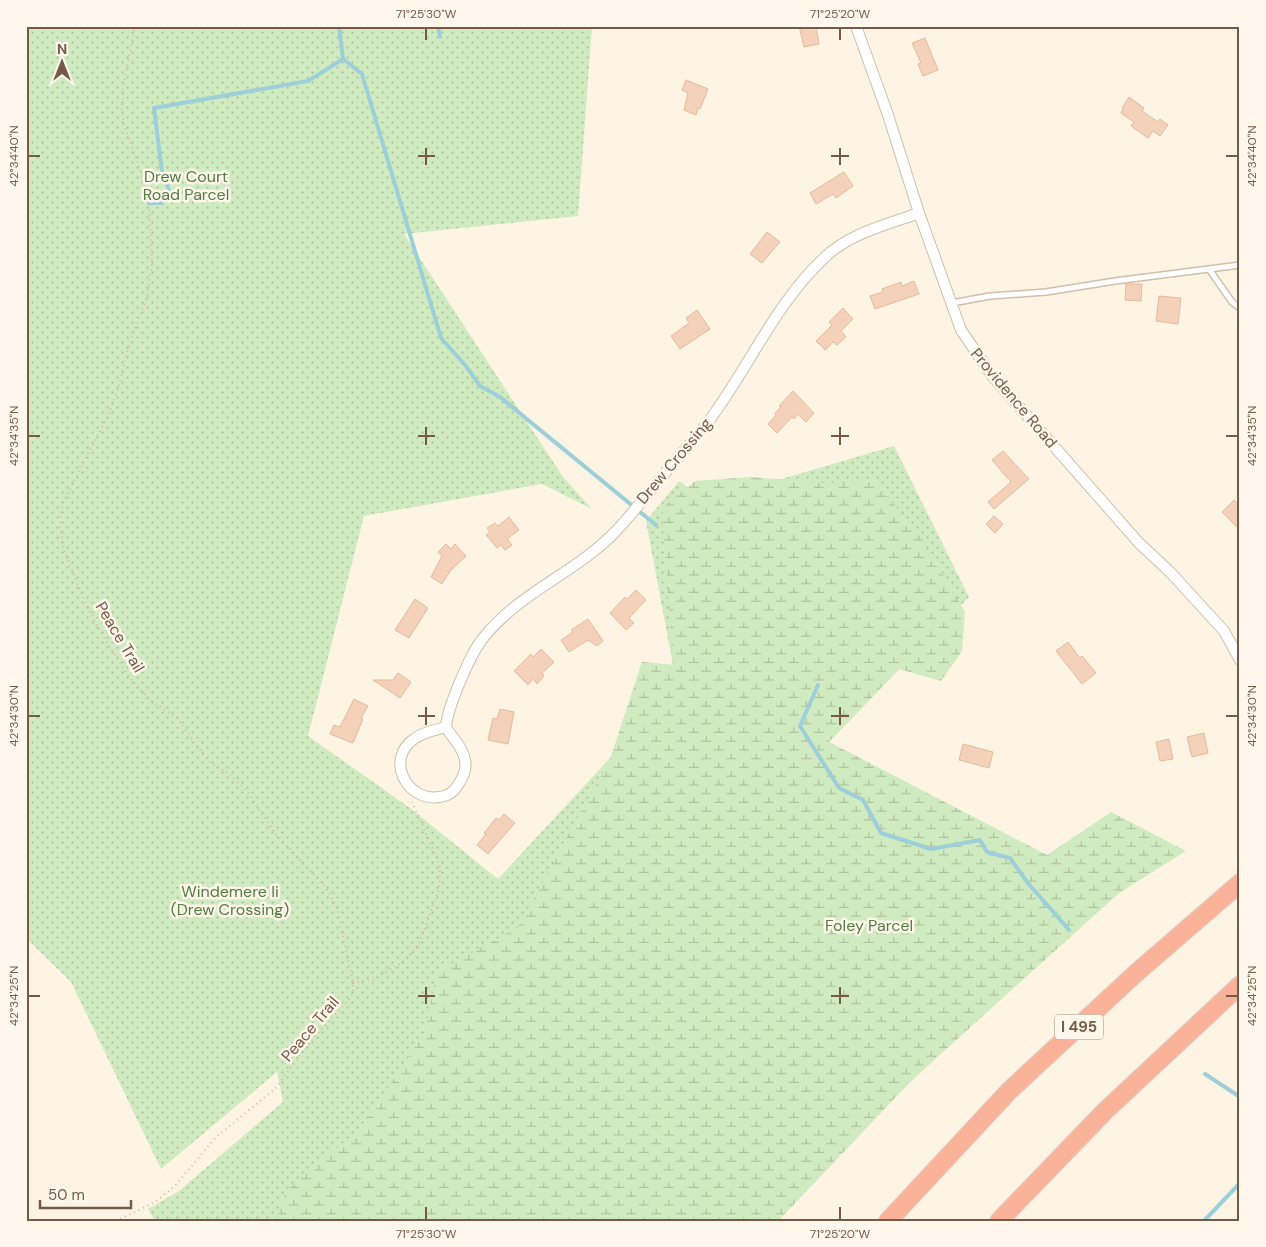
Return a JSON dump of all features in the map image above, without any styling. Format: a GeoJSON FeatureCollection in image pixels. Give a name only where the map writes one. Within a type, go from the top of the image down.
{"type":"FeatureCollection","features":[{"type":"Feature","properties":{"kind":"highway","name":"I 495"},"geometry":{"type":"LineString","coordinates":[[888,1221],[1009,1091],[1135,974],[1240,883]]}},
{"type":"Feature","properties":{"kind":"highway"},"geometry":{"type":"LineString","coordinates":[[999,1221],[1105,1111],[1240,985]]}},
{"type":"Feature","properties":{"kind":"highway"},"geometry":{"type":"LineString","coordinates":[[879,1221],[927,1180]]}},
{"type":"Feature","properties":{"kind":"street","name":"Providence Road"},"geometry":{"type":"LineString","coordinates":[[856,26],[888,115],[919,213],[961,330],[993,377],[1139,543],[1170,572],[1224,631],[1240,660]]}},
{"type":"Feature","properties":{"kind":"street","name":"Drew Crossing"},"geometry":{"type":"LineString","coordinates":[[446,727],[454,696],[466,666],[482,638],[502,616],[592,553],[616,531],[711,418],[776,316],[822,259],[851,238],[919,213]]}},
{"type":"Feature","properties":{"kind":"street"},"geometry":{"type":"LineString","coordinates":[[446,727],[462,750],[466,762],[465,773],[456,789],[446,796],[431,798],[415,793],[407,786],[400,771],[404,749],[413,739],[446,727]]}},
{"type":"Feature","properties":{"kind":"lane"},"geometry":{"type":"LineString","coordinates":[[951,303],[990,296],[1046,292],[1240,265]]}},
{"type":"Feature","properties":{"kind":"lane"},"geometry":{"type":"LineString","coordinates":[[1210,269],[1232,302],[1240,308]]}},
{"type":"Feature","properties":{"kind":"path","name":"Peace Trail"},"geometry":{"type":"LineString","coordinates":[[116,1221],[155,1202],[175,1186],[216,1137],[275,1089],[313,1038],[349,1000],[353,993],[353,983],[337,908],[326,888],[275,833],[246,790],[229,774],[208,761],[178,718],[150,700],[129,677],[99,630],[80,591],[64,547],[60,523],[62,506],[109,413],[119,386],[128,348],[147,296],[150,280],[152,264],[149,201],[138,163],[124,126],[122,110],[123,87],[135,26]]}},
{"type":"Feature","properties":{"kind":"path"},"geometry":{"type":"LineString","coordinates":[[353,983],[374,979],[406,960],[420,942],[439,889],[440,865],[414,808],[407,786]]}},
{"type":"Feature","properties":{"kind":"green space"},"geometry":{"type":"Polygon","coordinates":[[[26,26],[592,26],[578,216],[404,234],[563,477],[592,509],[542,484],[364,516],[308,736],[410,808],[498,879],[611,757],[642,662],[673,665],[646,521],[679,481],[707,501],[894,446],[969,597],[829,742],[1119,893],[972,1024],[904,1088],[778,1221],[155,1221],[148,1209],[179,1191],[283,1102],[277,1072],[161,1169],[71,982],[26,938],[26,26]]]}},
{"type":"Feature","properties":{"kind":"green space","name":"Foley Parcel"},"geometry":{"type":"Polygon","coordinates":[[[751,477],[824,483],[873,481],[915,528],[965,612],[962,651],[941,681],[899,669],[829,742],[1047,855],[1111,812],[1186,851],[1119,893],[912,1080],[778,1221],[276,1221],[286,1191],[362,1127],[425,1032],[437,972],[518,927],[611,757],[642,662],[673,665],[662,508],[695,481],[751,477]]]}},
{"type":"Feature","properties":{"kind":"building"},"geometry":{"type":"Polygon","coordinates":[[[799,26],[816,26],[819,44],[804,47],[799,26]]]}},
{"type":"Feature","properties":{"kind":"building"},"geometry":{"type":"Polygon","coordinates":[[[925,38],[938,70],[923,76],[918,64],[921,63],[912,43],[925,38]]]}},
{"type":"Feature","properties":{"kind":"building"},"geometry":{"type":"Polygon","coordinates":[[[686,80],[708,89],[696,115],[684,110],[688,93],[682,90],[686,80]]]}},
{"type":"Feature","properties":{"kind":"building"},"geometry":{"type":"Polygon","coordinates":[[[1129,97],[1144,108],[1142,111],[1158,122],[1160,119],[1168,125],[1160,136],[1153,131],[1148,138],[1131,126],[1134,122],[1121,113],[1129,97]]]}},
{"type":"Feature","properties":{"kind":"building"},"geometry":{"type":"Polygon","coordinates":[[[844,172],[853,186],[836,198],[833,194],[816,204],[810,193],[844,172]]]}},
{"type":"Feature","properties":{"kind":"building"},"geometry":{"type":"Polygon","coordinates":[[[767,232],[780,242],[762,263],[750,254],[767,232]]]}},
{"type":"Feature","properties":{"kind":"building"},"geometry":{"type":"Polygon","coordinates":[[[914,281],[919,294],[875,309],[870,296],[883,292],[882,289],[901,282],[902,286],[914,281]]]}},
{"type":"Feature","properties":{"kind":"building"},"geometry":{"type":"Polygon","coordinates":[[[1126,284],[1142,284],[1141,301],[1125,300],[1126,284]]]}},
{"type":"Feature","properties":{"kind":"building"},"geometry":{"type":"Polygon","coordinates":[[[1159,296],[1181,298],[1178,324],[1156,321],[1159,296]]]}},
{"type":"Feature","properties":{"kind":"building"},"geometry":{"type":"Polygon","coordinates":[[[843,308],[853,319],[841,331],[846,337],[837,345],[833,342],[825,350],[816,341],[832,325],[829,322],[843,308]]]}},
{"type":"Feature","properties":{"kind":"building"},"geometry":{"type":"Polygon","coordinates":[[[697,310],[710,329],[680,349],[671,336],[689,323],[686,318],[697,310]]]}},
{"type":"Feature","properties":{"kind":"building"},"geometry":{"type":"Polygon","coordinates":[[[793,391],[814,413],[806,422],[798,414],[794,419],[792,417],[777,433],[768,424],[781,407],[779,406],[793,391]]]}},
{"type":"Feature","properties":{"kind":"building"},"geometry":{"type":"Polygon","coordinates":[[[1003,451],[1029,479],[994,509],[988,502],[1011,482],[992,460],[1003,451]]]}},
{"type":"Feature","properties":{"kind":"building"},"geometry":{"type":"Polygon","coordinates":[[[1234,500],[1240,506],[1240,530],[1222,512],[1234,500]]]}},
{"type":"Feature","properties":{"kind":"building"},"geometry":{"type":"Polygon","coordinates":[[[994,516],[1003,524],[995,533],[986,524],[994,516]]]}},
{"type":"Feature","properties":{"kind":"building"},"geometry":{"type":"Polygon","coordinates":[[[509,517],[519,530],[507,539],[512,545],[505,550],[501,545],[497,548],[486,535],[490,532],[487,528],[495,523],[498,526],[509,517]]]}},
{"type":"Feature","properties":{"kind":"building"},"geometry":{"type":"Polygon","coordinates":[[[446,544],[451,549],[455,544],[466,556],[451,570],[442,584],[431,577],[442,556],[438,552],[446,544]]]}},
{"type":"Feature","properties":{"kind":"building"},"geometry":{"type":"Polygon","coordinates":[[[636,590],[646,600],[629,618],[634,623],[626,630],[610,613],[625,597],[627,599],[636,590]]]}},
{"type":"Feature","properties":{"kind":"building"},"geometry":{"type":"Polygon","coordinates":[[[415,599],[428,608],[409,638],[395,630],[415,599]]]}},
{"type":"Feature","properties":{"kind":"building"},"geometry":{"type":"Polygon","coordinates":[[[588,619],[603,641],[597,646],[588,640],[569,652],[561,640],[573,632],[571,630],[588,619]]]}},
{"type":"Feature","properties":{"kind":"building"},"geometry":{"type":"Polygon","coordinates":[[[1068,642],[1080,658],[1082,656],[1096,673],[1082,684],[1056,651],[1068,642]]]}},
{"type":"Feature","properties":{"kind":"building"},"geometry":{"type":"Polygon","coordinates":[[[541,649],[554,662],[542,673],[544,676],[537,684],[533,679],[528,685],[514,671],[531,654],[533,657],[541,649]]]}},
{"type":"Feature","properties":{"kind":"building"},"geometry":{"type":"Polygon","coordinates":[[[398,673],[411,682],[400,698],[373,680],[393,680],[398,673]]]}},
{"type":"Feature","properties":{"kind":"building"},"geometry":{"type":"Polygon","coordinates":[[[354,699],[368,706],[361,718],[363,719],[353,743],[330,734],[334,725],[340,727],[354,699]]]}},
{"type":"Feature","properties":{"kind":"building"},"geometry":{"type":"Polygon","coordinates":[[[500,709],[514,712],[508,744],[488,740],[493,718],[497,719],[500,709]]]}},
{"type":"Feature","properties":{"kind":"building"},"geometry":{"type":"Polygon","coordinates":[[[1204,733],[1208,753],[1192,757],[1187,737],[1204,733]]]}},
{"type":"Feature","properties":{"kind":"building"},"geometry":{"type":"Polygon","coordinates":[[[1169,739],[1173,759],[1160,761],[1156,742],[1169,739]]]}},
{"type":"Feature","properties":{"kind":"building"},"geometry":{"type":"Polygon","coordinates":[[[963,744],[993,752],[989,768],[959,760],[963,744]]]}},
{"type":"Feature","properties":{"kind":"building"},"geometry":{"type":"Polygon","coordinates":[[[504,814],[515,823],[488,854],[477,845],[496,818],[499,820],[504,814]]]}},
{"type":"Feature","properties":{"kind":"waterway"},"geometry":{"type":"LineString","coordinates":[[339,26],[343,59],[362,74],[441,338],[466,366],[480,386],[500,397],[656,525]]}},
{"type":"Feature","properties":{"kind":"waterway"},"geometry":{"type":"LineString","coordinates":[[438,26],[440,37]]}},
{"type":"Feature","properties":{"kind":"waterway"},"geometry":{"type":"LineString","coordinates":[[149,203],[162,203],[171,195],[162,172],[154,108],[308,81],[343,59]]}},
{"type":"Feature","properties":{"kind":"waterway"},"geometry":{"type":"LineString","coordinates":[[818,685],[800,726],[839,788],[863,800],[881,833],[931,849],[980,840],[987,852],[1010,858],[1027,882],[1069,930]]}},
{"type":"Feature","properties":{"kind":"waterway"},"geometry":{"type":"LineString","coordinates":[[1205,1074],[1240,1097]]}},
{"type":"Feature","properties":{"kind":"waterway"},"geometry":{"type":"LineString","coordinates":[[1204,1221],[1240,1183]]}},
{"type":"Feature","properties":{"kind":"park label","name":"Drew Court Road Parcel"},"geometry":{"type":"Point","coordinates":[186,185]}},
{"type":"Feature","properties":{"kind":"park label","name":"Windemere Ii (Drew Crossing)"},"geometry":{"type":"Point","coordinates":[230,900]}}]}
